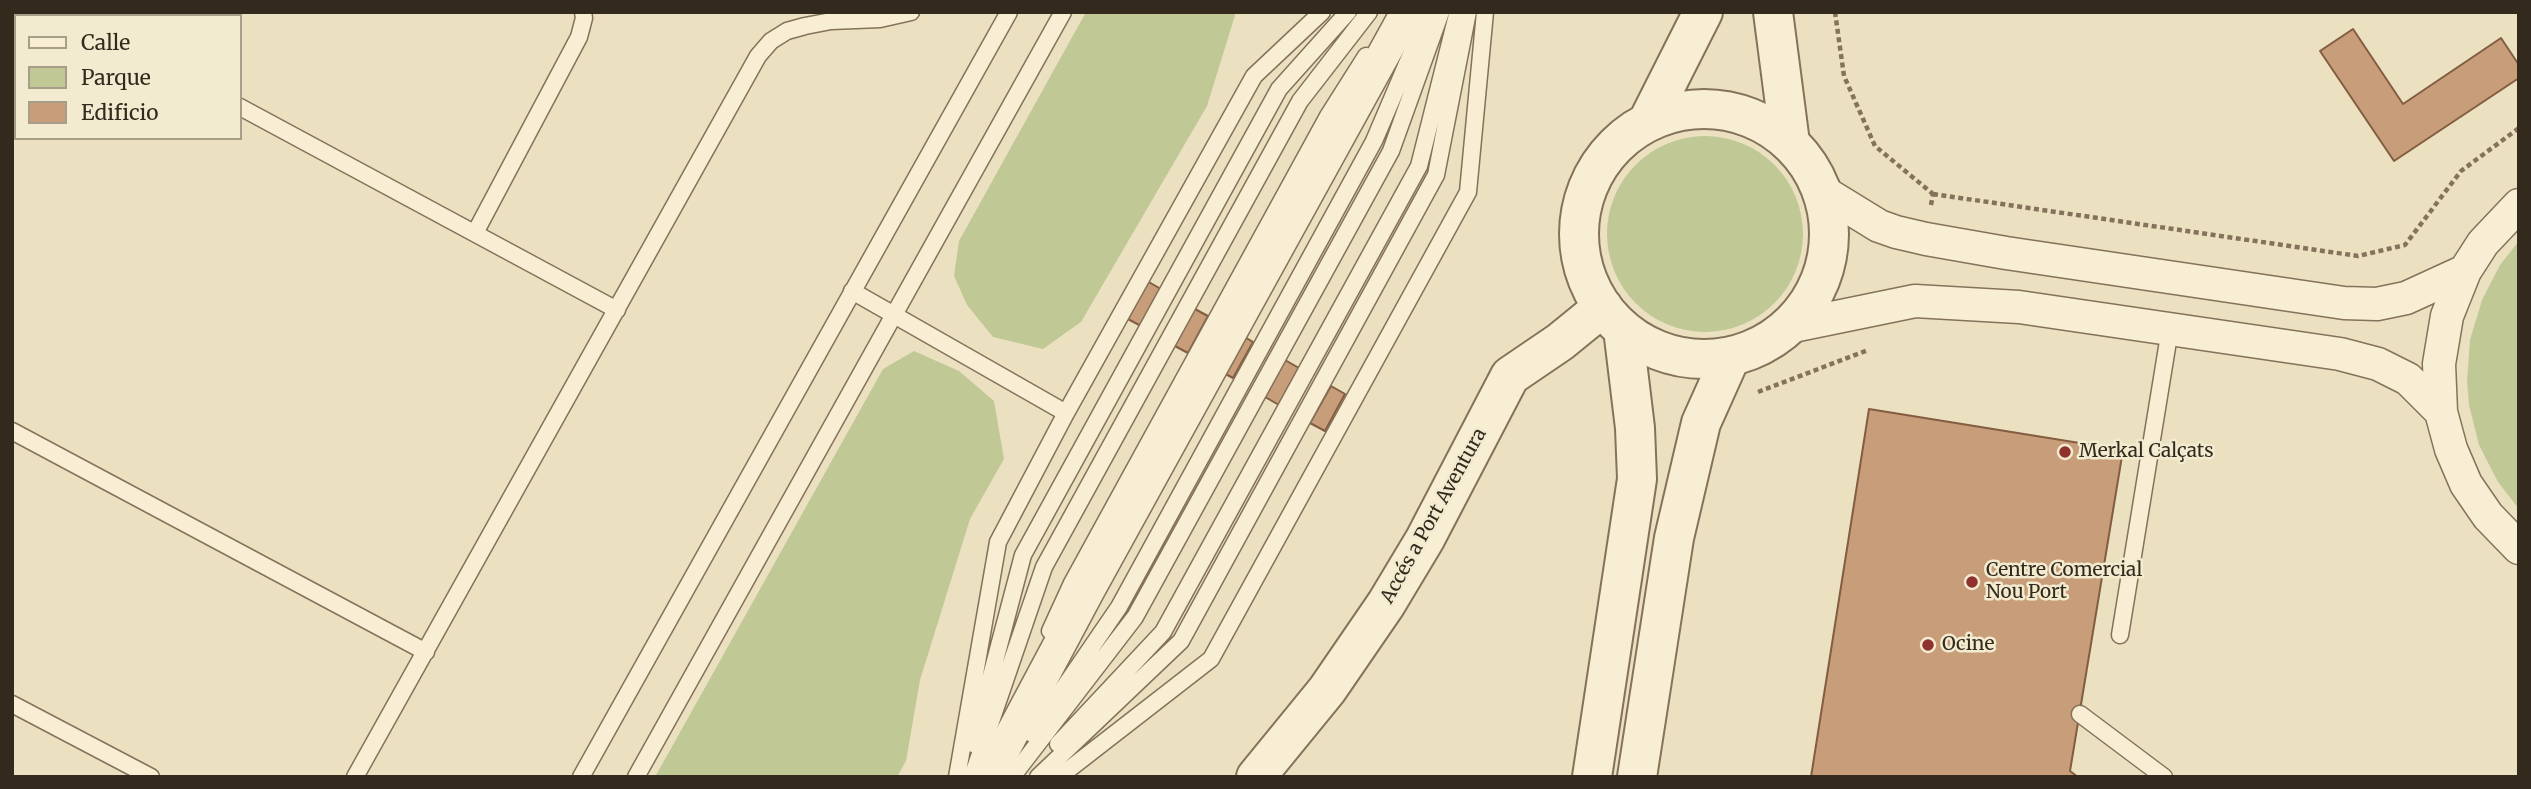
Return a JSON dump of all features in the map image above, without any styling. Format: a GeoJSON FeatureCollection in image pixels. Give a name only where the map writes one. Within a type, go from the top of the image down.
{"type":"FeatureCollection","features":[{"type":"Feature","properties":{"kind":"street"},"geometry":{"type":"LineString","coordinates":[[989,777],[1088,591],[1407,12]]}},
{"type":"Feature","properties":{"kind":"street"},"geometry":{"type":"LineString","coordinates":[[1648,121],[1703,12]]}},
{"type":"Feature","properties":{"kind":"street"},"geometry":{"type":"LineString","coordinates":[[1773,12],[1790,143]]}},
{"type":"Feature","properties":{"kind":"street"},"geometry":{"type":"LineString","coordinates":[[1690,109],[1733,112],[1773,130],[1790,143],[1803,157],[1822,191],[1829,228],[1825,264],[1811,298],[1788,327],[1771,340],[1731,356],[1685,358],[1642,342],[1613,318],[1587,279],[1581,260],[1579,218],[1583,198],[1601,161],[1622,139],[1648,121],[1690,109]]}},
{"type":"Feature","properties":{"kind":"street"},"geometry":{"type":"LineString","coordinates":[[1822,191],[1878,226],[1926,239],[2344,303],[2376,304],[2406,298],[2465,271]]}},
{"type":"Feature","properties":{"kind":"street"},"geometry":{"type":"LineString","coordinates":[[2519,205],[2483,243],[2465,271],[2447,316],[2439,364],[2441,412],[2451,449],[2466,484],[2488,516],[2519,548]]}},
{"type":"Feature","properties":{"kind":"street"},"geometry":{"type":"LineString","coordinates":[[1788,327],[1915,301],[2019,307],[2340,354],[2378,364],[2408,379],[2441,412]]}},
{"type":"Feature","properties":{"kind":"street"},"geometry":{"type":"LineString","coordinates":[[1592,777],[1637,478],[1635,428],[1613,318]]}},
{"type":"Feature","properties":{"kind":"street","name":"Accés a Port Aventura"},"geometry":{"type":"LineString","coordinates":[[1256,777],[1327,690],[1386,604],[1426,539],[1510,376],[1560,342],[1613,318]]}},
{"type":"Feature","properties":{"kind":"street"},"geometry":{"type":"LineString","coordinates":[[1637,777],[1674,538],[1701,424],[1731,356]]}},
{"type":"Feature","properties":{"kind":"lane"},"geometry":{"type":"LineString","coordinates":[[475,233],[579,37],[583,12]]}},
{"type":"Feature","properties":{"kind":"lane"},"geometry":{"type":"LineString","coordinates":[[355,777],[758,56],[771,41],[787,31],[831,21],[880,19],[911,12]]}},
{"type":"Feature","properties":{"kind":"lane"},"geometry":{"type":"LineString","coordinates":[[581,777],[1009,12]]}},
{"type":"Feature","properties":{"kind":"lane"},"geometry":{"type":"LineString","coordinates":[[636,777],[1063,12]]}},
{"type":"Feature","properties":{"kind":"lane"},"geometry":{"type":"LineString","coordinates":[[957,777],[998,542],[1066,413],[1254,76],[1322,12]]}},
{"type":"Feature","properties":{"kind":"lane"},"geometry":{"type":"LineString","coordinates":[[965,777],[1023,555],[1279,89],[1348,12]]}},
{"type":"Feature","properties":{"kind":"lane"},"geometry":{"type":"LineString","coordinates":[[972,777],[1044,567],[1300,101],[1369,12]]}},
{"type":"Feature","properties":{"kind":"lane"},"geometry":{"type":"LineString","coordinates":[[983,777],[1072,583],[1328,116],[1394,12]]}},
{"type":"Feature","properties":{"kind":"lane"},"geometry":{"type":"LineString","coordinates":[[1003,777],[1125,596],[1374,141],[1429,12]]}},
{"type":"Feature","properties":{"kind":"lane"},"geometry":{"type":"LineString","coordinates":[[1012,777],[1135,617],[1391,151],[1440,12]]}},
{"type":"Feature","properties":{"kind":"lane"},"geometry":{"type":"LineString","coordinates":[[1027,777],[1163,632],[1419,166],[1458,12]]}},
{"type":"Feature","properties":{"kind":"lane"},"geometry":{"type":"LineString","coordinates":[[1038,777],[1181,641],[1437,175],[1468,12]]}},
{"type":"Feature","properties":{"kind":"lane"},"geometry":{"type":"LineString","coordinates":[[1059,777],[1211,659],[1468,192],[1485,12]]}},
{"type":"Feature","properties":{"kind":"lane"},"geometry":{"type":"LineString","coordinates":[[242,108],[617,310]]}},
{"type":"Feature","properties":{"kind":"lane"},"geometry":{"type":"LineString","coordinates":[[852,292],[1066,413]]}},
{"type":"Feature","properties":{"kind":"lane"},"geometry":{"type":"LineString","coordinates":[[2120,635],[2170,329]]}},
{"type":"Feature","properties":{"kind":"lane"},"geometry":{"type":"LineString","coordinates":[[12,432],[426,652]]}},
{"type":"Feature","properties":{"kind":"lane"},"geometry":{"type":"LineString","coordinates":[[12,704],[151,777]]}},
{"type":"Feature","properties":{"kind":"lane"},"geometry":{"type":"LineString","coordinates":[[2080,714],[2164,777]]}},
{"type":"Feature","properties":{"kind":"path"},"geometry":{"type":"LineString","coordinates":[[1835,12],[1844,76],[1875,146],[1933,194],[2358,256],[2405,245],[2461,171],[2519,128]]}},
{"type":"Feature","properties":{"kind":"path"},"geometry":{"type":"LineString","coordinates":[[1756,393],[1873,348]]}},
{"type":"Feature","properties":{"kind":"green space"},"geometry":{"type":"Polygon","coordinates":[[[1086,12],[1236,12],[1207,106],[1081,322],[1043,349],[993,337],[967,305],[954,276],[959,241],[1086,12]]]}},
{"type":"Feature","properties":{"kind":"green space"},"geometry":{"type":"Polygon","coordinates":[[[1705,136],[1742,144],[1774,165],[1795,197],[1803,234],[1795,271],[1774,303],[1742,324],[1705,332],[1668,324],[1636,303],[1615,271],[1607,234],[1615,197],[1636,165],[1668,144],[1705,136]]]}},
{"type":"Feature","properties":{"kind":"green space"},"geometry":{"type":"Polygon","coordinates":[[[2519,241],[2519,509],[2498,482],[2479,445],[2469,405],[2467,381],[2470,340],[2482,300],[2500,265],[2519,241]]]}},
{"type":"Feature","properties":{"kind":"green space"},"geometry":{"type":"Polygon","coordinates":[[[914,351],[959,371],[994,401],[1004,459],[970,519],[920,680],[906,761],[897,777],[655,777],[883,369],[914,351]]]}},
{"type":"Feature","properties":{"kind":"building"},"geometry":{"type":"Polygon","coordinates":[[[2353,29],[2403,104],[2501,38],[2519,65],[2519,78],[2394,161],[2320,51],[2353,29]]]}},
{"type":"Feature","properties":{"kind":"building"},"geometry":{"type":"Polygon","coordinates":[[[1147,281],[1161,289],[1141,326],[1126,318],[1147,281]]]}},
{"type":"Feature","properties":{"kind":"building"},"geometry":{"type":"Polygon","coordinates":[[[1193,308],[1208,316],[1188,353],[1173,345],[1193,308]]]}},
{"type":"Feature","properties":{"kind":"building"},"geometry":{"type":"Polygon","coordinates":[[[1238,333],[1253,342],[1233,378],[1218,370],[1238,333]]]}},
{"type":"Feature","properties":{"kind":"building"},"geometry":{"type":"Polygon","coordinates":[[[1285,360],[1299,368],[1279,405],[1265,397],[1285,360]]]}},
{"type":"Feature","properties":{"kind":"building"},"geometry":{"type":"Polygon","coordinates":[[[1331,386],[1345,394],[1325,431],[1310,423],[1331,386]]]}},
{"type":"Feature","properties":{"kind":"building","name":"Centre Comercial Nou Port"},"geometry":{"type":"Polygon","coordinates":[[[1869,409],[2123,450],[2070,771],[2078,777],[1811,777],[1869,409]]]}},
{"type":"Feature","properties":{"kind":"place","name":"Merkal Calçats"},"geometry":{"type":"Point","coordinates":[2065,452]}},
{"type":"Feature","properties":{"kind":"place","name":"Centre Comercial Nou Port"},"geometry":{"type":"Point","coordinates":[1972,582]}},
{"type":"Feature","properties":{"kind":"place","name":"Ocine"},"geometry":{"type":"Point","coordinates":[1928,645]}}]}
